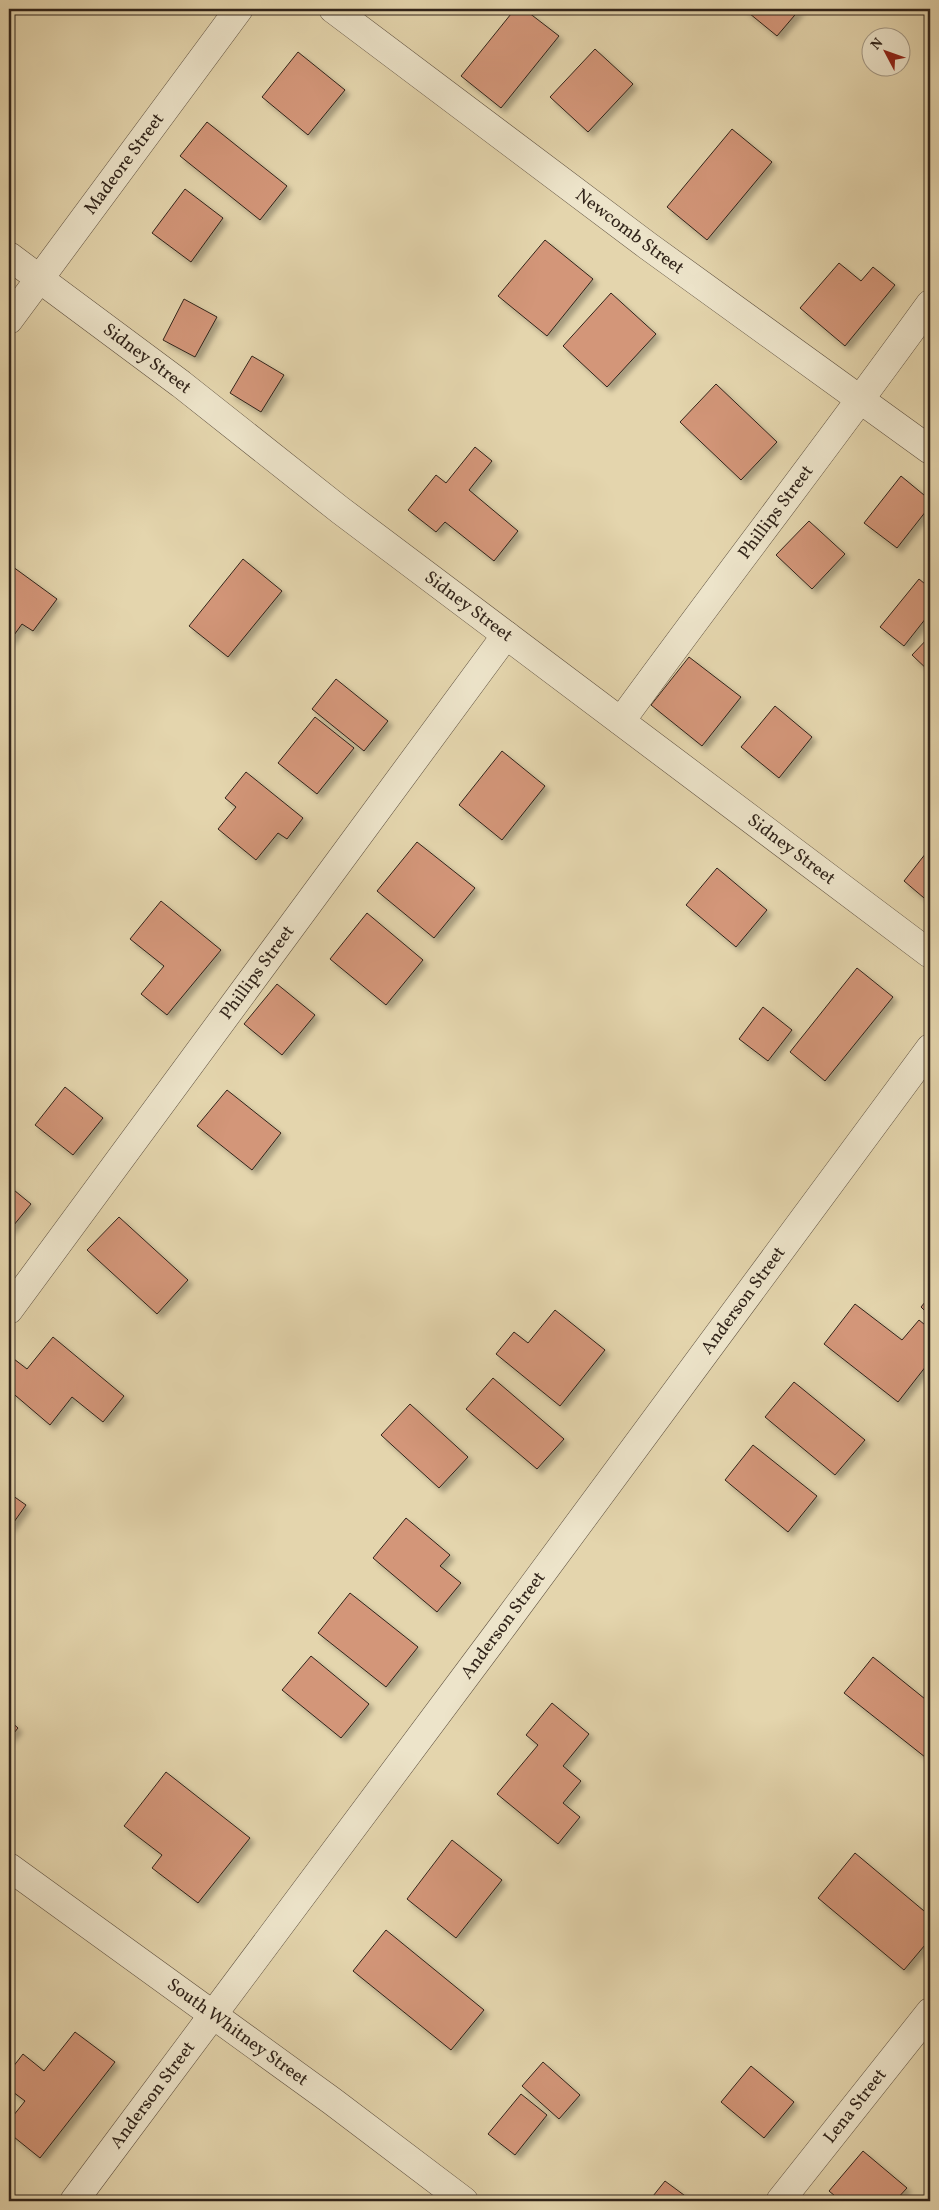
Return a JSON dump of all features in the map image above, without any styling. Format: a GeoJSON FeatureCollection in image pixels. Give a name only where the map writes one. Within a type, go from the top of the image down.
{"type":"FeatureCollection","features":[{"type":"Feature","properties":{"kind":"street","name":"Madeore Street"},"geometry":{"type":"LineString","coordinates":[[9,320],[238,9]]}},
{"type":"Feature","properties":{"kind":"street","name":"Newcomb Street"},"geometry":{"type":"LineString","coordinates":[[333,9],[648,246],[930,450]]}},
{"type":"Feature","properties":{"kind":"street","name":"Sidney Street"},"geometry":{"type":"LineString","coordinates":[[9,256],[181,384],[340,510],[930,954]]}},
{"type":"Feature","properties":{"kind":"street","name":"Phillips Street"},"geometry":{"type":"LineString","coordinates":[[621,722],[930,304]]}},
{"type":"Feature","properties":{"kind":"street","name":"Phillips Street"},"geometry":{"type":"LineString","coordinates":[[9,1310],[506,635]]}},
{"type":"Feature","properties":{"kind":"street","name":"Anderson Street"},"geometry":{"type":"LineString","coordinates":[[74,2201],[512,1614],[930,1048]]}},
{"type":"Feature","properties":{"kind":"street","name":"South Whitney Street"},"geometry":{"type":"LineString","coordinates":[[9,1867],[332,2101],[457,2199]]}},
{"type":"Feature","properties":{"kind":"street","name":"Lena Street"},"geometry":{"type":"LineString","coordinates":[[780,2201],[930,2012]]}},
{"type":"Feature","properties":{"kind":"building"},"geometry":{"type":"Polygon","coordinates":[[[515,9],[524,9],[559,36],[501,108],[461,76],[515,9]]]}},
{"type":"Feature","properties":{"kind":"building"},"geometry":{"type":"Polygon","coordinates":[[[744,9],[800,9],[777,36],[744,9]]]}},
{"type":"Feature","properties":{"kind":"building"},"geometry":{"type":"Polygon","coordinates":[[[595,49],[633,84],[588,132],[550,97],[595,49]]]}},
{"type":"Feature","properties":{"kind":"building"},"geometry":{"type":"Polygon","coordinates":[[[298,52],[345,90],[308,135],[262,97],[298,52]]]}},
{"type":"Feature","properties":{"kind":"building"},"geometry":{"type":"Polygon","coordinates":[[[207,122],[287,186],[260,220],[180,156],[207,122]]]}},
{"type":"Feature","properties":{"kind":"building"},"geometry":{"type":"Polygon","coordinates":[[[732,129],[772,162],[707,240],[667,207],[732,129]]]}},
{"type":"Feature","properties":{"kind":"building"},"geometry":{"type":"Polygon","coordinates":[[[185,189],[223,218],[191,262],[152,233],[185,189]]]}},
{"type":"Feature","properties":{"kind":"building"},"geometry":{"type":"Polygon","coordinates":[[[545,240],[593,279],[547,336],[498,296],[545,240]]]}},
{"type":"Feature","properties":{"kind":"building"},"geometry":{"type":"Polygon","coordinates":[[[839,263],[861,281],[873,267],[895,285],[845,346],[800,308],[839,263]]]}},
{"type":"Feature","properties":{"kind":"building"},"geometry":{"type":"Polygon","coordinates":[[[611,293],[656,334],[607,387],[563,346],[611,293]]]}},
{"type":"Feature","properties":{"kind":"building"},"geometry":{"type":"Polygon","coordinates":[[[184,299],[217,317],[195,357],[163,340],[184,299]]]}},
{"type":"Feature","properties":{"kind":"building"},"geometry":{"type":"Polygon","coordinates":[[[252,356],[284,375],[261,412],[230,393],[252,356]]]}},
{"type":"Feature","properties":{"kind":"building"},"geometry":{"type":"Polygon","coordinates":[[[716,384],[777,442],[741,480],[680,422],[716,384]]]}},
{"type":"Feature","properties":{"kind":"building"},"geometry":{"type":"Polygon","coordinates":[[[475,447],[492,461],[469,490],[518,531],[494,561],[445,522],[436,532],[408,510],[436,475],[446,483],[475,447]]]}},
{"type":"Feature","properties":{"kind":"building"},"geometry":{"type":"Polygon","coordinates":[[[901,476],[930,500],[930,506],[897,548],[864,523],[901,476]]]}},
{"type":"Feature","properties":{"kind":"building"},"geometry":{"type":"Polygon","coordinates":[[[809,521],[845,554],[812,589],[776,555],[809,521]]]}},
{"type":"Feature","properties":{"kind":"building"},"geometry":{"type":"Polygon","coordinates":[[[243,559],[282,591],[228,657],[189,626],[243,559]]]}},
{"type":"Feature","properties":{"kind":"building"},"geometry":{"type":"Polygon","coordinates":[[[9,564],[57,599],[33,631],[22,624],[9,642],[9,564]]]}},
{"type":"Feature","properties":{"kind":"building"},"geometry":{"type":"Polygon","coordinates":[[[919,579],[930,588],[930,613],[904,646],[880,627],[919,579]]]}},
{"type":"Feature","properties":{"kind":"building"},"geometry":{"type":"Polygon","coordinates":[[[930,636],[930,672],[912,655],[930,636]]]}},
{"type":"Feature","properties":{"kind":"building"},"geometry":{"type":"Polygon","coordinates":[[[689,657],[741,697],[702,746],[651,705],[689,657]]]}},
{"type":"Feature","properties":{"kind":"building"},"geometry":{"type":"Polygon","coordinates":[[[336,679],[388,721],[364,751],[312,709],[336,679]]]}},
{"type":"Feature","properties":{"kind":"building"},"geometry":{"type":"Polygon","coordinates":[[[775,706],[812,737],[779,778],[741,747],[775,706]]]}},
{"type":"Feature","properties":{"kind":"building"},"geometry":{"type":"Polygon","coordinates":[[[315,717],[354,748],[317,794],[278,763],[315,717]]]}},
{"type":"Feature","properties":{"kind":"building"},"geometry":{"type":"Polygon","coordinates":[[[502,751],[545,786],[502,840],[459,805],[502,751]]]}},
{"type":"Feature","properties":{"kind":"building"},"geometry":{"type":"Polygon","coordinates":[[[246,772],[303,818],[287,839],[278,833],[256,860],[218,829],[236,807],[225,798],[246,772]]]}},
{"type":"Feature","properties":{"kind":"building"},"geometry":{"type":"Polygon","coordinates":[[[417,842],[475,888],[434,938],[377,891],[417,842]]]}},
{"type":"Feature","properties":{"kind":"building"},"geometry":{"type":"Polygon","coordinates":[[[930,848],[930,903],[904,881],[930,848]]]}},
{"type":"Feature","properties":{"kind":"building"},"geometry":{"type":"Polygon","coordinates":[[[717,868],[767,910],[736,947],[686,905],[717,868]]]}},
{"type":"Feature","properties":{"kind":"building"},"geometry":{"type":"Polygon","coordinates":[[[161,901],[221,950],[167,1015],[141,994],[164,966],[130,939],[161,901]]]}},
{"type":"Feature","properties":{"kind":"building"},"geometry":{"type":"Polygon","coordinates":[[[367,913],[423,960],[386,1005],[330,959],[367,913]]]}},
{"type":"Feature","properties":{"kind":"building"},"geometry":{"type":"Polygon","coordinates":[[[857,968],[893,997],[825,1081],[790,1052],[857,968]]]}},
{"type":"Feature","properties":{"kind":"building"},"geometry":{"type":"Polygon","coordinates":[[[277,984],[315,1015],[282,1055],[244,1024],[277,984]]]}},
{"type":"Feature","properties":{"kind":"building"},"geometry":{"type":"Polygon","coordinates":[[[763,1007],[792,1030],[768,1061],[739,1039],[763,1007]]]}},
{"type":"Feature","properties":{"kind":"building"},"geometry":{"type":"Polygon","coordinates":[[[65,1087],[103,1118],[73,1155],[35,1125],[65,1087]]]}},
{"type":"Feature","properties":{"kind":"building"},"geometry":{"type":"Polygon","coordinates":[[[227,1090],[281,1133],[252,1170],[197,1126],[227,1090]]]}},
{"type":"Feature","properties":{"kind":"building"},"geometry":{"type":"Polygon","coordinates":[[[9,1186],[31,1204],[9,1231],[9,1186]]]}},
{"type":"Feature","properties":{"kind":"building"},"geometry":{"type":"Polygon","coordinates":[[[119,1217],[188,1280],[157,1314],[87,1250],[119,1217]]]}},
{"type":"Feature","properties":{"kind":"building"},"geometry":{"type":"Polygon","coordinates":[[[930,1296],[930,1316],[921,1307],[930,1296]]]}},
{"type":"Feature","properties":{"kind":"building"},"geometry":{"type":"Polygon","coordinates":[[[855,1304],[902,1340],[919,1320],[930,1329],[930,1361],[898,1402],[824,1344],[855,1304]]]}},
{"type":"Feature","properties":{"kind":"building"},"geometry":{"type":"Polygon","coordinates":[[[555,1310],[605,1350],[560,1406],[496,1354],[514,1332],[528,1343],[555,1310]]]}},
{"type":"Feature","properties":{"kind":"building"},"geometry":{"type":"Polygon","coordinates":[[[53,1337],[124,1396],[103,1422],[72,1397],[50,1425],[9,1390],[9,1365],[14,1359],[27,1369],[53,1337]]]}},
{"type":"Feature","properties":{"kind":"building"},"geometry":{"type":"Polygon","coordinates":[[[493,1378],[564,1439],[537,1469],[466,1409],[493,1378]]]}},
{"type":"Feature","properties":{"kind":"building"},"geometry":{"type":"Polygon","coordinates":[[[794,1382],[865,1440],[835,1475],[765,1417],[794,1382]]]}},
{"type":"Feature","properties":{"kind":"building"},"geometry":{"type":"Polygon","coordinates":[[[410,1404],[468,1457],[439,1488],[381,1435],[410,1404]]]}},
{"type":"Feature","properties":{"kind":"building"},"geometry":{"type":"Polygon","coordinates":[[[753,1445],[817,1496],[788,1532],[725,1480],[753,1445]]]}},
{"type":"Feature","properties":{"kind":"building"},"geometry":{"type":"Polygon","coordinates":[[[9,1493],[26,1505],[9,1529],[9,1493]]]}},
{"type":"Feature","properties":{"kind":"building"},"geometry":{"type":"Polygon","coordinates":[[[406,1518],[450,1555],[440,1566],[461,1583],[437,1612],[373,1558],[406,1518]]]}},
{"type":"Feature","properties":{"kind":"building"},"geometry":{"type":"Polygon","coordinates":[[[350,1593],[418,1647],[386,1687],[318,1633],[350,1593]]]}},
{"type":"Feature","properties":{"kind":"building"},"geometry":{"type":"Polygon","coordinates":[[[311,1656],[369,1704],[341,1738],[282,1690],[311,1656]]]}},
{"type":"Feature","properties":{"kind":"building"},"geometry":{"type":"Polygon","coordinates":[[[873,1657],[930,1703],[930,1750],[925,1757],[844,1693],[873,1657]]]}},
{"type":"Feature","properties":{"kind":"building"},"geometry":{"type":"Polygon","coordinates":[[[552,1703],[589,1734],[563,1766],[581,1781],[563,1803],[580,1817],[558,1844],[497,1794],[538,1745],[526,1735],[552,1703]]]}},
{"type":"Feature","properties":{"kind":"building"},"geometry":{"type":"Polygon","coordinates":[[[9,1720],[18,1728],[9,1739],[9,1720]]]}},
{"type":"Feature","properties":{"kind":"building"},"geometry":{"type":"Polygon","coordinates":[[[166,1772],[250,1838],[198,1903],[152,1868],[162,1855],[124,1826],[166,1772]]]}},
{"type":"Feature","properties":{"kind":"building"},"geometry":{"type":"Polygon","coordinates":[[[452,1840],[502,1880],[456,1938],[407,1899],[452,1840]]]}},
{"type":"Feature","properties":{"kind":"building"},"geometry":{"type":"Polygon","coordinates":[[[855,1853],[930,1916],[930,1939],[904,1970],[818,1898],[855,1853]]]}},
{"type":"Feature","properties":{"kind":"building"},"geometry":{"type":"Polygon","coordinates":[[[386,1930],[484,2010],[451,2050],[353,1971],[386,1930]]]}},
{"type":"Feature","properties":{"kind":"building"},"geometry":{"type":"Polygon","coordinates":[[[75,2032],[115,2062],[40,2158],[9,2133],[9,2121],[25,2101],[9,2089],[9,2072],[23,2054],[44,2071],[75,2032]]]}},
{"type":"Feature","properties":{"kind":"building"},"geometry":{"type":"Polygon","coordinates":[[[543,2062],[580,2095],[559,2119],[522,2086],[543,2062]]]}},
{"type":"Feature","properties":{"kind":"building"},"geometry":{"type":"Polygon","coordinates":[[[751,2066],[794,2102],[764,2138],[721,2102],[751,2066]]]}},
{"type":"Feature","properties":{"kind":"building"},"geometry":{"type":"Polygon","coordinates":[[[521,2094],[547,2115],[515,2155],[488,2134],[521,2094]]]}},
{"type":"Feature","properties":{"kind":"building"},"geometry":{"type":"Polygon","coordinates":[[[863,2151],[907,2188],[895,2201],[841,2201],[829,2191],[863,2151]]]}},
{"type":"Feature","properties":{"kind":"building"},"geometry":{"type":"Polygon","coordinates":[[[665,2181],[692,2201],[649,2201],[665,2181]]]}}]}
